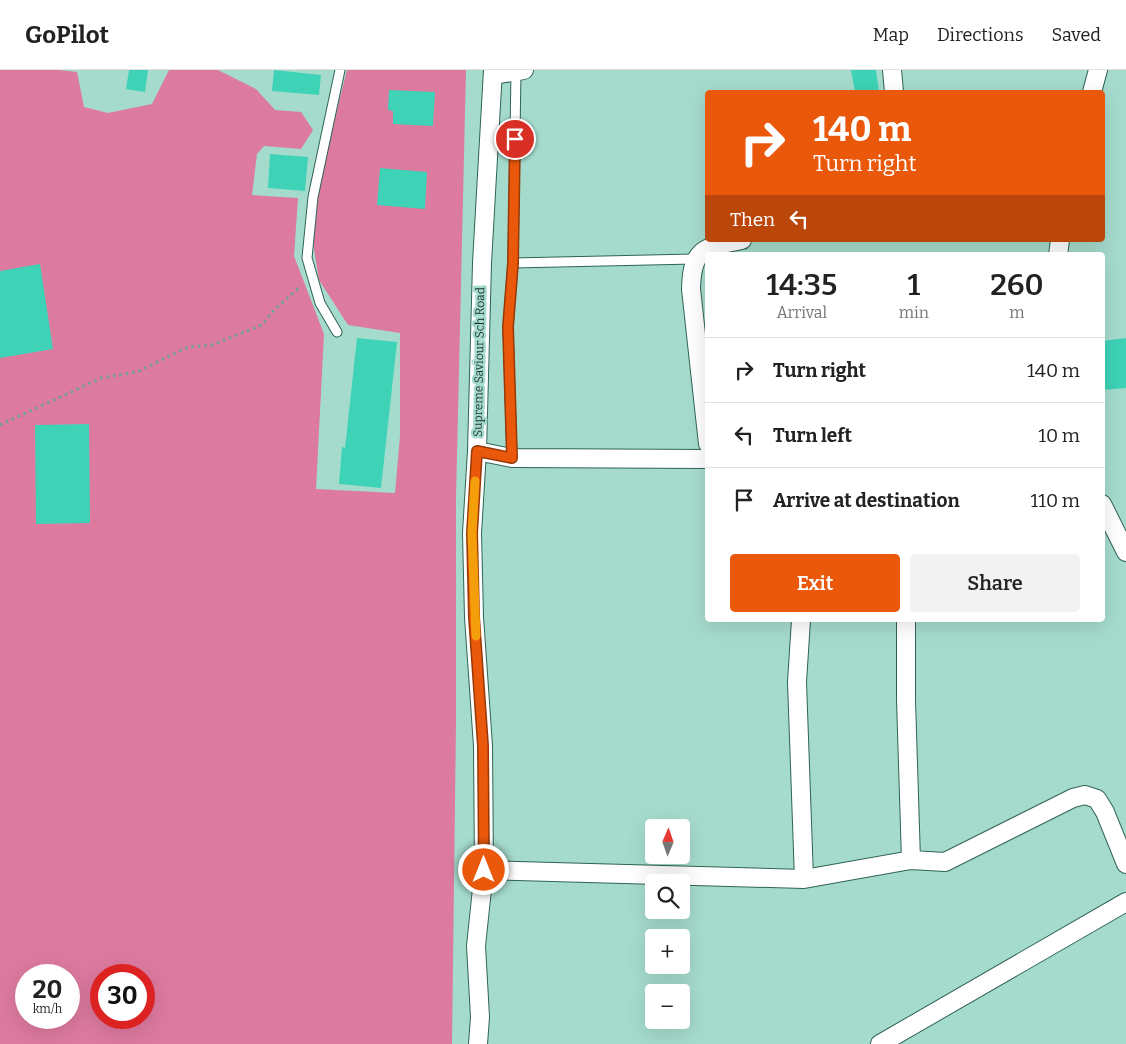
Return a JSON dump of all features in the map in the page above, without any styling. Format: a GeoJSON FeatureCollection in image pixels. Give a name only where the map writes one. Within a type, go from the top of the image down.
{"type":"FeatureCollection","features":[{"type":"Feature","properties":{"kind":"street"},"geometry":{"type":"LineString","coordinates":[[892,70],[894,90]]}},
{"type":"Feature","properties":{"kind":"street"},"geometry":{"type":"LineString","coordinates":[[1093,90],[1098,70]]}},
{"type":"Feature","properties":{"kind":"street"},"geometry":{"type":"LineString","coordinates":[[493,72],[520,71]]}},
{"type":"Feature","properties":{"kind":"street","name":"Supreme Saviour Sch Road"},"geometry":{"type":"LineString","coordinates":[[478,1044],[480,1017],[476,946],[484,870],[483,746],[474,617],[472,533],[477,451],[482,263],[493,72]]}},
{"type":"Feature","properties":{"kind":"street"},"geometry":{"type":"LineString","coordinates":[[705,418],[690,289],[691,269],[694,259],[715,245],[731,242]]}},
{"type":"Feature","properties":{"kind":"street"},"geometry":{"type":"LineString","coordinates":[[477,451],[512,458],[705,459]]}},
{"type":"Feature","properties":{"kind":"street"},"geometry":{"type":"LineString","coordinates":[[1105,510],[1126,552]]}},
{"type":"Feature","properties":{"kind":"street"},"geometry":{"type":"LineString","coordinates":[[801,622],[798,682],[804,880]]}},
{"type":"Feature","properties":{"kind":"street"},"geometry":{"type":"LineString","coordinates":[[906,622],[906,700],[911,860]]}},
{"type":"Feature","properties":{"kind":"street"},"geometry":{"type":"LineString","coordinates":[[484,870],[804,880],[911,860],[945,862],[1073,798],[1085,796],[1097,799],[1126,864]]}},
{"type":"Feature","properties":{"kind":"street"},"geometry":{"type":"LineString","coordinates":[[880,1044],[1126,902]]}},
{"type":"Feature","properties":{"kind":"lane"},"geometry":{"type":"LineString","coordinates":[[337,332],[320,303],[307,258],[313,197],[340,70]]}},
{"type":"Feature","properties":{"kind":"lane"},"geometry":{"type":"LineString","coordinates":[[512,458],[508,327],[513,263],[520,71]]}},
{"type":"Feature","properties":{"kind":"lane"},"geometry":{"type":"LineString","coordinates":[[513,263],[694,259]]}},
{"type":"Feature","properties":{"kind":"path"},"geometry":{"type":"LineString","coordinates":[[0,425],[101,378],[137,372],[188,347],[212,345],[262,325],[274,310],[312,277]]}},
{"type":"Feature","properties":{"kind":"shaded area"},"geometry":{"type":"Polygon","coordinates":[[[0,70],[59,70],[77,72],[84,107],[108,113],[152,104],[169,70],[218,70],[256,89],[275,110],[301,112],[313,130],[301,149],[264,146],[257,154],[252,195],[298,198],[294,256],[324,334],[316,489],[395,493],[400,436],[400,333],[348,325],[319,280],[312,237],[322,169],[347,70],[466,70],[456,498],[456,722],[452,1044],[0,1044],[0,70]]]}},
{"type":"Feature","properties":{"kind":"building"},"geometry":{"type":"Polygon","coordinates":[[[129,70],[148,70],[145,92],[126,89],[129,70]]]}},
{"type":"Feature","properties":{"kind":"building"},"geometry":{"type":"Polygon","coordinates":[[[274,70],[321,75],[319,95],[272,91],[274,70]]]}},
{"type":"Feature","properties":{"kind":"building"},"geometry":{"type":"Polygon","coordinates":[[[851,70],[876,70],[879,90],[855,90],[851,70]]]}},
{"type":"Feature","properties":{"kind":"building"},"geometry":{"type":"Polygon","coordinates":[[[389,90],[435,92],[433,126],[393,124],[393,111],[388,110],[389,90]]]}},
{"type":"Feature","properties":{"kind":"building"},"geometry":{"type":"Polygon","coordinates":[[[270,154],[308,157],[305,191],[268,188],[270,154]]]}},
{"type":"Feature","properties":{"kind":"building"},"geometry":{"type":"Polygon","coordinates":[[[380,168],[427,172],[425,209],[377,205],[380,168]]]}},
{"type":"Feature","properties":{"kind":"building"},"geometry":{"type":"Polygon","coordinates":[[[40,264],[53,349],[0,358],[0,271],[40,264]]]}},
{"type":"Feature","properties":{"kind":"building"},"geometry":{"type":"Polygon","coordinates":[[[357,338],[397,342],[381,488],[339,484],[342,447],[345,448],[357,338]]]}},
{"type":"Feature","properties":{"kind":"building"},"geometry":{"type":"Polygon","coordinates":[[[1126,338],[1126,388],[1105,390],[1105,341],[1126,338]]]}},
{"type":"Feature","properties":{"kind":"building"},"geometry":{"type":"Polygon","coordinates":[[[89,424],[90,523],[36,524],[35,425],[89,424]]]}},
{"type":"Feature","properties":{"kind":"slow traffic"},"geometry":{"type":"LineString","coordinates":[[475,481],[472,533],[476,636]]}},
{"type":"Feature","properties":{"kind":"route"},"geometry":{"type":"LineString","coordinates":[[484,870],[483,746],[474,617],[472,533],[477,451],[512,458],[508,327],[513,263],[515,139]]}}]}
